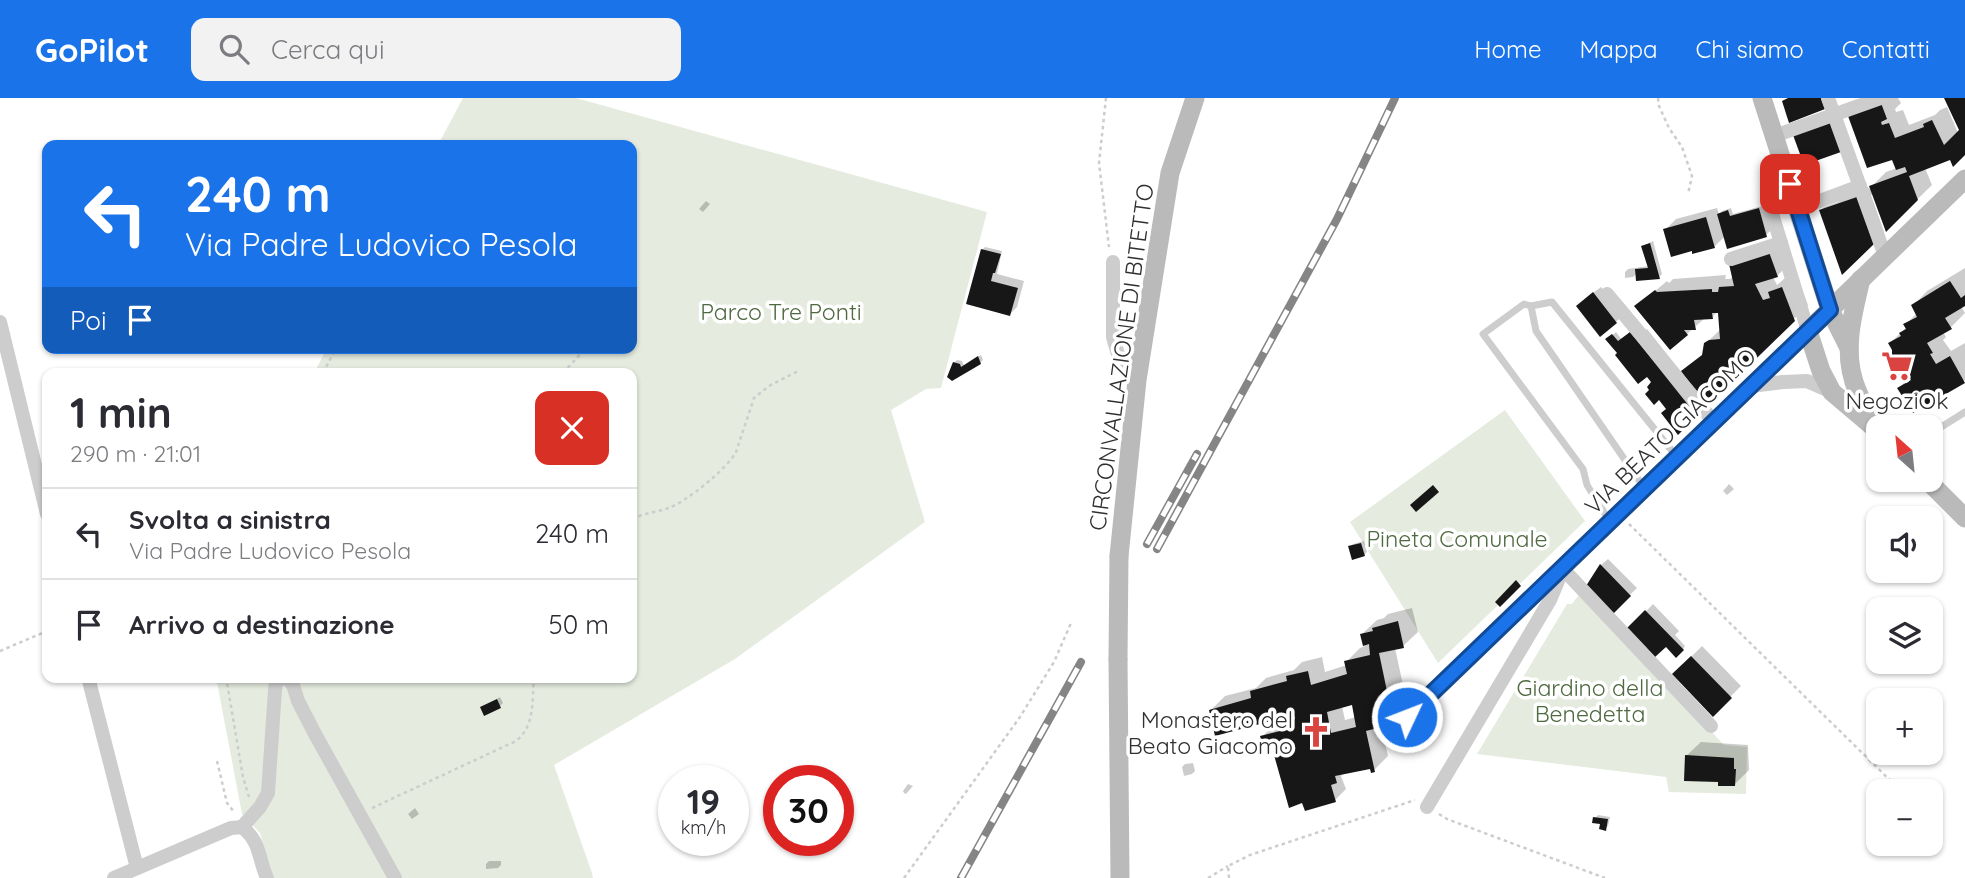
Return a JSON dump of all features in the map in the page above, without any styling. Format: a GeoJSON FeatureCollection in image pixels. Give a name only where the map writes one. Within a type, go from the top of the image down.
{"type":"FeatureCollection","features":[{"type":"Feature","properties":{"kind":"street","name":"CIRCONVALLAZIONE DI BITETTO"},"geometry":{"type":"LineString","coordinates":[[1120,878],[1119,556],[1138,380],[1170,173],[1195,98]]}},
{"type":"Feature","properties":{"kind":"street"},"geometry":{"type":"LineString","coordinates":[[1762,98],[1830,310],[1849,348]]}},
{"type":"Feature","properties":{"kind":"street"},"geometry":{"type":"LineString","coordinates":[[1828,98],[1885,256]]}},
{"type":"Feature","properties":{"kind":"street"},"geometry":{"type":"LineString","coordinates":[[1774,136],[1881,98]]}},
{"type":"Feature","properties":{"kind":"street","name":"VIA BEATO GIACOMO"},"geometry":{"type":"LineString","coordinates":[[1407,717],[1965,179]]}},
{"type":"Feature","properties":{"kind":"street"},"geometry":{"type":"LineString","coordinates":[[1798,209],[1860,186]]}},
{"type":"Feature","properties":{"kind":"street"},"geometry":{"type":"LineString","coordinates":[[1770,207],[1821,371],[1832,392]]}},
{"type":"Feature","properties":{"kind":"street"},"geometry":{"type":"LineString","coordinates":[[1731,259],[1782,243]]}},
{"type":"Feature","properties":{"kind":"street"},"geometry":{"type":"LineString","coordinates":[[1113,262],[1113,337],[1121,365],[1138,380]]}},
{"type":"Feature","properties":{"kind":"street"},"geometry":{"type":"LineString","coordinates":[[1862,278],[1852,318],[1849,348],[1853,380],[1869,415]]}},
{"type":"Feature","properties":{"kind":"street"},"geometry":{"type":"LineString","coordinates":[[1607,295],[1714,422]]}},
{"type":"Feature","properties":{"kind":"street"},"geometry":{"type":"LineString","coordinates":[[0,322],[42,494]]}},
{"type":"Feature","properties":{"kind":"street"},"geometry":{"type":"LineString","coordinates":[[1751,386],[1807,382],[1832,392],[1866,420]]}},
{"type":"Feature","properties":{"kind":"street"},"geometry":{"type":"LineString","coordinates":[[1939,492],[1965,518]]}},
{"type":"Feature","properties":{"kind":"street"},"geometry":{"type":"LineString","coordinates":[[1420,803],[1550,600],[1563,569],[1711,726]]}},
{"type":"Feature","properties":{"kind":"street"},"geometry":{"type":"LineString","coordinates":[[90,683],[137,868]]}},
{"type":"Feature","properties":{"kind":"street"},"geometry":{"type":"LineString","coordinates":[[114,878],[231,828],[242,827],[255,813],[268,793],[276,683]]}},
{"type":"Feature","properties":{"kind":"street"},"geometry":{"type":"LineString","coordinates":[[291,683],[315,734],[395,878]]}},
{"type":"Feature","properties":{"kind":"street"},"geometry":{"type":"LineString","coordinates":[[242,827],[256,842],[267,878]]}},
{"type":"Feature","properties":{"kind":"lane"},"geometry":{"type":"LineString","coordinates":[[1615,518],[1587,485],[1583,469],[1483,334],[1524,304],[1531,306],[1552,302],[1678,457]]}},
{"type":"Feature","properties":{"kind":"lane"},"geometry":{"type":"LineString","coordinates":[[1531,306],[1536,331],[1645,489]]}},
{"type":"Feature","properties":{"kind":"lane"},"geometry":{"type":"LineString","coordinates":[[1943,426],[1965,412]]}},
{"type":"Feature","properties":{"kind":"path"},"geometry":{"type":"LineString","coordinates":[[1106,98],[1099,163],[1107,240],[1113,262]]}},
{"type":"Feature","properties":{"kind":"path"},"geometry":{"type":"LineString","coordinates":[[1658,98],[1670,128],[1682,147],[1692,176],[1688,194]]}},
{"type":"Feature","properties":{"kind":"path"},"geometry":{"type":"LineString","coordinates":[[568,368],[580,354]]}},
{"type":"Feature","properties":{"kind":"path"},"geometry":{"type":"LineString","coordinates":[[637,517],[687,498],[724,468],[736,452],[754,398],[769,386],[798,371]]}},
{"type":"Feature","properties":{"kind":"path"},"geometry":{"type":"LineString","coordinates":[[1615,518],[1888,779]]}},
{"type":"Feature","properties":{"kind":"path"},"geometry":{"type":"LineString","coordinates":[[904,878],[1020,717],[1054,662],[1071,623]]}},
{"type":"Feature","properties":{"kind":"path"},"geometry":{"type":"LineString","coordinates":[[0,650],[42,633]]}},
{"type":"Feature","properties":{"kind":"path"},"geometry":{"type":"LineString","coordinates":[[227,683],[243,777],[255,813]]}},
{"type":"Feature","properties":{"kind":"path"},"geometry":{"type":"LineString","coordinates":[[359,813],[516,741],[527,731],[530,724],[533,683]]}},
{"type":"Feature","properties":{"kind":"path"},"geometry":{"type":"LineString","coordinates":[[217,761],[227,803],[242,827]]}},
{"type":"Feature","properties":{"kind":"path"},"geometry":{"type":"LineString","coordinates":[[1208,878],[1250,855],[1420,803],[1447,819],[1605,878]]}},
{"type":"Feature","properties":{"kind":"path"},"geometry":{"type":"LineString","coordinates":[[1228,866],[1229,878]]}},
{"type":"Feature","properties":{"kind":"green space","name":"Parco Tre Ponti"},"geometry":{"type":"Polygon","coordinates":[[[463,98],[576,98],[987,212],[941,388],[926,389],[891,410],[925,522],[735,659],[554,765],[593,878],[272,878],[260,833],[242,814],[217,683],[637,683],[637,368],[317,368],[324,354],[637,354],[637,140],[441,140],[463,98]]]}},
{"type":"Feature","properties":{"kind":"green space","name":"Pineta Comunale"},"geometry":{"type":"Polygon","coordinates":[[[1505,410],[1585,521],[1438,663],[1350,522],[1505,410]]]}},
{"type":"Feature","properties":{"kind":"green space","name":"Giardino della Benedetta"},"geometry":{"type":"Polygon","coordinates":[[[1578,596],[1585,596],[1724,745],[1747,747],[1746,794],[1669,792],[1666,777],[1477,754],[1567,604],[1572,604],[1578,596]]]}},
{"type":"Feature","properties":{"kind":"building"},"geometry":{"type":"Polygon","coordinates":[[[1788,98],[1821,98],[1825,109],[1789,123],[1782,101],[1788,98]]]}},
{"type":"Feature","properties":{"kind":"building"},"geometry":{"type":"Polygon","coordinates":[[[1944,98],[1965,98],[1965,155],[1953,167],[1950,160],[1909,176],[1918,200],[1886,232],[1869,186],[1907,172],[1905,167],[1896,170],[1892,160],[1867,168],[1848,116],[1881,103],[1887,119],[1881,122],[1882,125],[1889,123],[1895,138],[1924,127],[1923,124],[1932,120],[1944,145],[1959,130],[1944,98]]]}},
{"type":"Feature","properties":{"kind":"building"},"geometry":{"type":"Polygon","coordinates":[[[1830,122],[1841,152],[1804,165],[1793,135],[1830,122]]]}},
{"type":"Feature","properties":{"kind":"building"},"geometry":{"type":"Polygon","coordinates":[[[1857,197],[1874,244],[1842,275],[1819,210],[1857,197]]]}},
{"type":"Feature","properties":{"kind":"building"},"geometry":{"type":"Polygon","coordinates":[[[1759,208],[1767,237],[1727,249],[1717,214],[1728,210],[1730,216],[1759,208]]]}},
{"type":"Feature","properties":{"kind":"building"},"geometry":{"type":"Polygon","coordinates":[[[1706,217],[1715,248],[1671,257],[1663,229],[1706,217]]]}},
{"type":"Feature","properties":{"kind":"building"},"geometry":{"type":"Polygon","coordinates":[[[1650,243],[1660,279],[1636,281],[1635,269],[1648,268],[1641,246],[1650,243]]]}},
{"type":"Feature","properties":{"kind":"building"},"geometry":{"type":"Polygon","coordinates":[[[981,249],[1001,254],[991,281],[1018,288],[1010,316],[966,304],[981,249]]]}},
{"type":"Feature","properties":{"kind":"building"},"geometry":{"type":"Polygon","coordinates":[[[1769,252],[1778,277],[1755,284],[1763,300],[1770,298],[1768,292],[1782,287],[1795,321],[1726,388],[1724,385],[1704,402],[1681,371],[1702,355],[1704,343],[1720,339],[1718,313],[1712,313],[1713,319],[1694,320],[1696,330],[1684,330],[1688,335],[1670,350],[1634,306],[1655,290],[1712,289],[1712,292],[1718,292],[1719,287],[1734,286],[1729,264],[1769,252]]]}},
{"type":"Feature","properties":{"kind":"building"},"geometry":{"type":"Polygon","coordinates":[[[1950,281],[1961,298],[1965,295],[1965,306],[1945,318],[1952,329],[1927,343],[1936,364],[1950,356],[1965,383],[1913,413],[1897,388],[1911,380],[1905,369],[1896,366],[1892,360],[1892,350],[1888,343],[1901,336],[1899,333],[1906,329],[1903,324],[1917,317],[1911,305],[1950,281]]]}},
{"type":"Feature","properties":{"kind":"building"},"geometry":{"type":"Polygon","coordinates":[[[1593,292],[1617,323],[1600,337],[1576,306],[1593,292]]]}},
{"type":"Feature","properties":{"kind":"building"},"geometry":{"type":"Polygon","coordinates":[[[1630,332],[1697,416],[1678,435],[1661,413],[1666,409],[1659,400],[1654,405],[1645,394],[1651,382],[1647,377],[1638,384],[1605,339],[1612,334],[1618,341],[1630,332]]]}},
{"type":"Feature","properties":{"kind":"building"},"geometry":{"type":"Polygon","coordinates":[[[978,356],[981,364],[952,381],[947,377],[953,362],[961,367],[978,356]]]}},
{"type":"Feature","properties":{"kind":"building"},"geometry":{"type":"Polygon","coordinates":[[[1433,485],[1439,492],[1416,512],[1410,505],[1433,485]]]}},
{"type":"Feature","properties":{"kind":"building"},"geometry":{"type":"Polygon","coordinates":[[[1361,543],[1365,556],[1352,560],[1348,546],[1361,543]]]}},
{"type":"Feature","properties":{"kind":"building"},"geometry":{"type":"Polygon","coordinates":[[[1600,564],[1631,596],[1613,614],[1586,586],[1600,564]]]}},
{"type":"Feature","properties":{"kind":"building"},"geometry":{"type":"Polygon","coordinates":[[[1516,580],[1521,586],[1500,607],[1495,602],[1516,580]]]}},
{"type":"Feature","properties":{"kind":"building"},"geometry":{"type":"Polygon","coordinates":[[[1645,610],[1684,650],[1676,658],[1666,647],[1655,657],[1627,628],[1645,610]]]}},
{"type":"Feature","properties":{"kind":"building","name":"Monastero del Beato Giacomo"},"geometry":{"type":"Polygon","coordinates":[[[1398,621],[1404,648],[1379,653],[1392,715],[1381,727],[1366,731],[1375,772],[1371,773],[1370,769],[1335,776],[1337,783],[1331,785],[1336,802],[1305,811],[1302,803],[1289,808],[1274,755],[1286,751],[1285,746],[1264,751],[1260,736],[1288,729],[1286,722],[1295,719],[1294,715],[1215,736],[1209,710],[1251,698],[1250,691],[1287,681],[1286,676],[1308,671],[1311,685],[1347,674],[1344,661],[1370,655],[1369,644],[1363,646],[1360,634],[1373,631],[1372,628],[1398,621]],[[1352,705],[1327,712],[1331,733],[1356,727],[1352,705]]]}},
{"type":"Feature","properties":{"kind":"building"},"geometry":{"type":"Polygon","coordinates":[[[1691,656],[1732,698],[1713,717],[1672,674],[1691,656]]]}},
{"type":"Feature","properties":{"kind":"building"},"geometry":{"type":"Polygon","coordinates":[[[497,699],[501,708],[484,716],[480,707],[497,699]]]}},
{"type":"Feature","properties":{"kind":"building"},"geometry":{"type":"Polygon","coordinates":[[[1685,755],[1734,758],[1735,786],[1718,786],[1718,782],[1684,781],[1685,755]]]}},
{"type":"Feature","properties":{"kind":"building"},"geometry":{"type":"Polygon","coordinates":[[[1593,817],[1608,819],[1606,831],[1599,829],[1600,824],[1592,823],[1593,817]]]}},
{"type":"Feature","properties":{"kind":"railway"},"geometry":{"type":"LineString","coordinates":[[1157,549],[1337,219],[1395,98]]}},
{"type":"Feature","properties":{"kind":"railway"},"geometry":{"type":"LineString","coordinates":[[1147,544],[1197,454]]}},
{"type":"Feature","properties":{"kind":"railway"},"geometry":{"type":"LineString","coordinates":[[961,878],[1081,662]]}},
{"type":"Feature","properties":{"kind":"place","name":"NegoziOk"},"geometry":{"type":"Point","coordinates":[1897,366]}},
{"type":"Feature","properties":{"kind":"place","name":"Monastero del Beato Giacomo"},"geometry":{"type":"Point","coordinates":[1316,732]}},
{"type":"Feature","properties":{"kind":"route"},"geometry":{"type":"LineString","coordinates":[[1407,717],[1830,310],[1790,184]]}}]}
